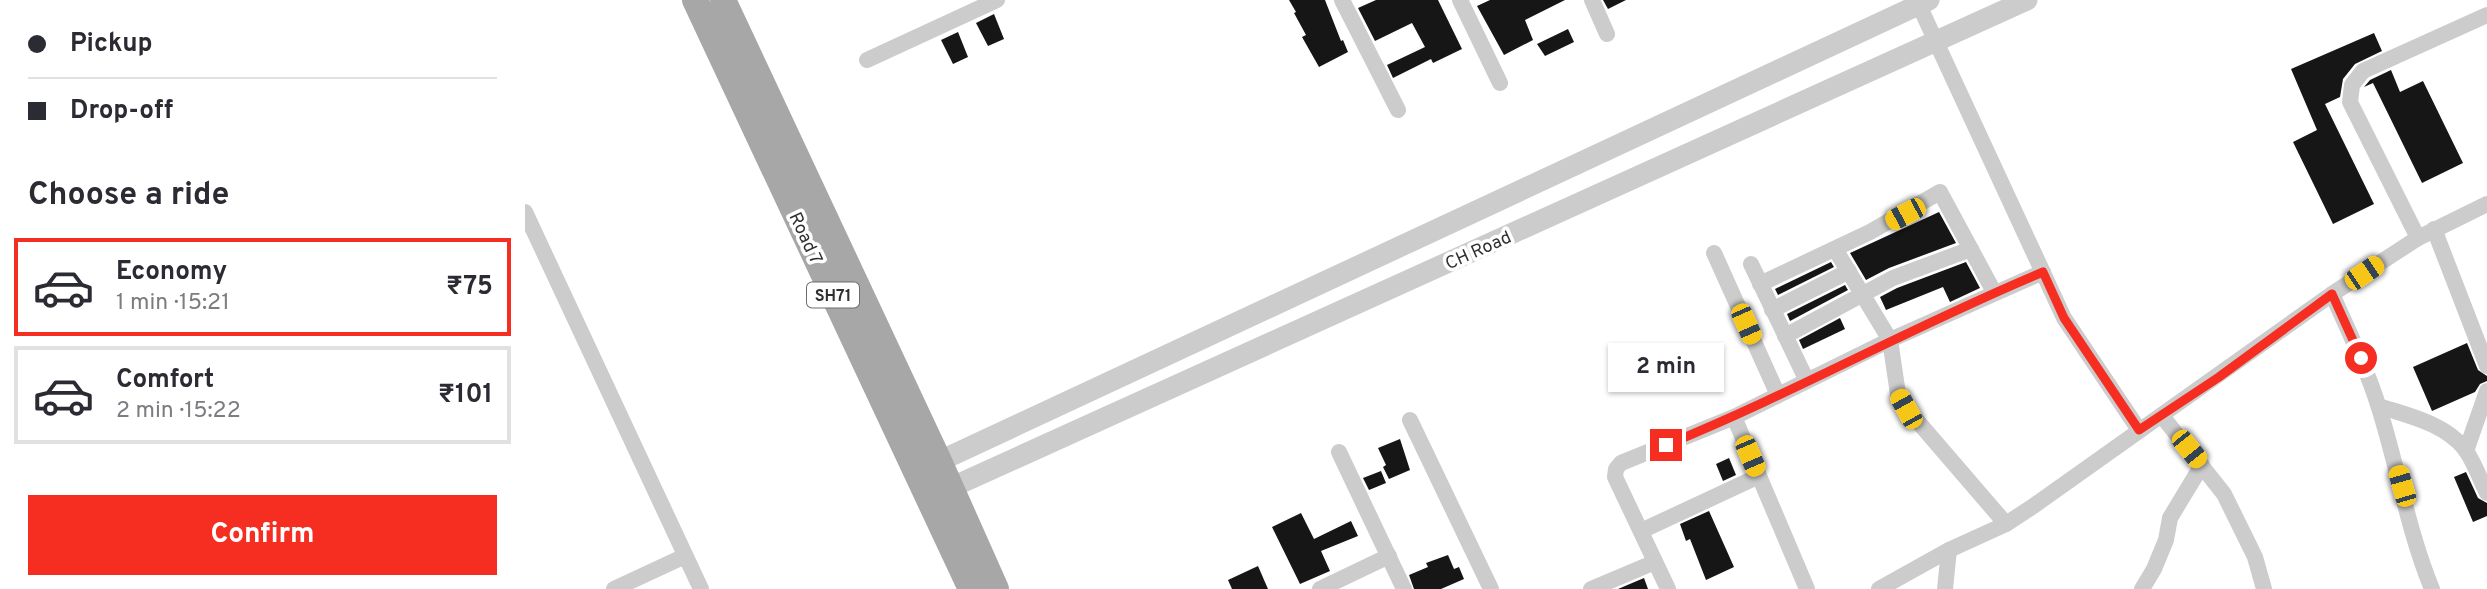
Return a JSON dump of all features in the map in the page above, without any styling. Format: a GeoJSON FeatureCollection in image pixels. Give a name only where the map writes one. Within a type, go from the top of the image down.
{"type":"FeatureCollection","features":[{"type":"Feature","properties":{"kind":"main road","name":"Road 7"},"geometry":{"type":"LineString","coordinates":[[695,0],[928,467]]}},
{"type":"Feature","properties":{"kind":"main road","name":"Road 7"},"geometry":{"type":"LineString","coordinates":[[723,0],[939,493],[971,589]]}},
{"type":"Feature","properties":{"kind":"main road","name":"Road 7"},"geometry":{"type":"LineString","coordinates":[[939,493],[996,589]]}},
{"type":"Feature","properties":{"kind":"street"},"geometry":{"type":"LineString","coordinates":[[867,60],[971,6],[997,0]]}},
{"type":"Feature","properties":{"kind":"street"},"geometry":{"type":"LineString","coordinates":[[1342,0],[1398,110]]}},
{"type":"Feature","properties":{"kind":"street"},"geometry":{"type":"LineString","coordinates":[[1460,0],[1500,83]]}},
{"type":"Feature","properties":{"kind":"street"},"geometry":{"type":"LineString","coordinates":[[1592,0],[1607,34]]}},
{"type":"Feature","properties":{"kind":"street","name":"CH Road"},"geometry":{"type":"LineString","coordinates":[[939,493],[2027,0]]}},
{"type":"Feature","properties":{"kind":"street","name":"CH Road"},"geometry":{"type":"LineString","coordinates":[[928,467],[1924,2]]}},
{"type":"Feature","properties":{"kind":"street"},"geometry":{"type":"LineString","coordinates":[[1924,2],[1935,43],[2064,318],[2139,430]]}},
{"type":"Feature","properties":{"kind":"street"},"geometry":{"type":"LineString","coordinates":[[2418,238],[2350,102],[2351,85],[2363,71],[2487,15]]}},
{"type":"Feature","properties":{"kind":"street"},"geometry":{"type":"LineString","coordinates":[[1760,284],[1870,232],[1940,192],[1994,292]]}},
{"type":"Feature","properties":{"kind":"street"},"geometry":{"type":"LineString","coordinates":[[1879,589],[1949,550],[2006,524],[2085,471],[2332,294],[2418,238],[2487,204]]}},
{"type":"Feature","properties":{"kind":"street"},"geometry":{"type":"LineString","coordinates":[[525,212],[701,589]]}},
{"type":"Feature","properties":{"kind":"street"},"geometry":{"type":"LineString","coordinates":[[2434,229],[2487,366]]}},
{"type":"Feature","properties":{"kind":"street"},"geometry":{"type":"LineString","coordinates":[[1835,248],[1890,340],[1898,394],[1906,409],[2006,524]]}},
{"type":"Feature","properties":{"kind":"street"},"geometry":{"type":"LineString","coordinates":[[1785,336],[1893,278],[1971,249]]}},
{"type":"Feature","properties":{"kind":"street"},"geometry":{"type":"LineString","coordinates":[[1714,253],[1778,395]]}},
{"type":"Feature","properties":{"kind":"street"},"geometry":{"type":"LineString","coordinates":[[1751,264],[1807,381]]}},
{"type":"Feature","properties":{"kind":"street"},"geometry":{"type":"LineString","coordinates":[[1773,310],[1849,271]]}},
{"type":"Feature","properties":{"kind":"street"},"geometry":{"type":"LineString","coordinates":[[1668,589],[1615,477],[1616,469],[1621,463],[1734,417],[1890,340],[2043,272]]}},
{"type":"Feature","properties":{"kind":"street"},"geometry":{"type":"LineString","coordinates":[[2332,294],[2379,405],[2402,486],[2417,553],[2432,589]]}},
{"type":"Feature","properties":{"kind":"street"},"geometry":{"type":"LineString","coordinates":[[2466,451],[2487,391]]}},
{"type":"Feature","properties":{"kind":"street"},"geometry":{"type":"LineString","coordinates":[[2379,405],[2433,424],[2451,435],[2466,451],[2487,493]]}},
{"type":"Feature","properties":{"kind":"street"},"geometry":{"type":"LineString","coordinates":[[2162,416],[2224,494],[2255,557],[2264,589]]}},
{"type":"Feature","properties":{"kind":"street"},"geometry":{"type":"LineString","coordinates":[[1734,417],[1807,589]]}},
{"type":"Feature","properties":{"kind":"street"},"geometry":{"type":"LineString","coordinates":[[1410,420],[1491,589]]}},
{"type":"Feature","properties":{"kind":"street"},"geometry":{"type":"LineString","coordinates":[[1339,452],[1404,589]]}},
{"type":"Feature","properties":{"kind":"street"},"geometry":{"type":"LineString","coordinates":[[2142,589],[2167,540],[2170,518],[2202,465]]}},
{"type":"Feature","properties":{"kind":"street"},"geometry":{"type":"LineString","coordinates":[[1641,531],[1759,476]]}},
{"type":"Feature","properties":{"kind":"street"},"geometry":{"type":"LineString","coordinates":[[1945,589],[1949,550]]}},
{"type":"Feature","properties":{"kind":"street"},"geometry":{"type":"LineString","coordinates":[[614,589],[685,555]]}},
{"type":"Feature","properties":{"kind":"street"},"geometry":{"type":"LineString","coordinates":[[1320,589],[1389,556]]}},
{"type":"Feature","properties":{"kind":"street"},"geometry":{"type":"LineString","coordinates":[[1591,589],[1655,562]]}},
{"type":"Feature","properties":{"kind":"building"},"geometry":{"type":"Polygon","coordinates":[[[1289,0],[1325,0],[1348,52],[1319,67],[1302,37],[1306,35],[1289,0]]]}},
{"type":"Feature","properties":{"kind":"building"},"geometry":{"type":"Polygon","coordinates":[[[1376,0],[1438,0],[1462,49],[1433,63],[1431,59],[1393,78],[1387,65],[1425,47],[1412,23],[1375,41],[1358,8],[1376,0]]]}},
{"type":"Feature","properties":{"kind":"building"},"geometry":{"type":"Polygon","coordinates":[[[1490,0],[1565,0],[1525,20],[1533,40],[1504,55],[1477,6],[1490,0]]]}},
{"type":"Feature","properties":{"kind":"building"},"geometry":{"type":"Polygon","coordinates":[[[1603,0],[1626,0],[1608,9],[1603,0]]]}},
{"type":"Feature","properties":{"kind":"building"},"geometry":{"type":"Polygon","coordinates":[[[994,14],[1004,39],[988,46],[976,23],[994,14]]]}},
{"type":"Feature","properties":{"kind":"building"},"geometry":{"type":"Polygon","coordinates":[[[1568,29],[1574,42],[1545,56],[1537,44],[1568,29]]]}},
{"type":"Feature","properties":{"kind":"building"},"geometry":{"type":"Polygon","coordinates":[[[958,32],[968,57],[953,64],[941,40],[958,32]]]}},
{"type":"Feature","properties":{"kind":"building"},"geometry":{"type":"Polygon","coordinates":[[[2374,33],[2382,51],[2355,64],[2343,79],[2340,97],[2325,104],[2374,204],[2333,224],[2293,142],[2317,130],[2291,69],[2374,33]]]}},
{"type":"Feature","properties":{"kind":"building"},"geometry":{"type":"Polygon","coordinates":[[[2391,70],[2400,92],[2423,81],[2463,163],[2422,183],[2373,83],[2364,87],[2370,80],[2391,70]]]}},
{"type":"Feature","properties":{"kind":"building"},"geometry":{"type":"Polygon","coordinates":[[[1939,212],[1956,243],[1889,268],[1866,280],[1850,253],[1939,212]]]}},
{"type":"Feature","properties":{"kind":"building"},"geometry":{"type":"Polygon","coordinates":[[[1831,262],[1834,267],[1778,295],[1775,289],[1831,262]]]}},
{"type":"Feature","properties":{"kind":"building"},"geometry":{"type":"Polygon","coordinates":[[[1966,262],[1980,288],[1950,302],[1943,287],[1886,310],[1880,297],[1966,262]]]}},
{"type":"Feature","properties":{"kind":"building"},"geometry":{"type":"Polygon","coordinates":[[[1845,285],[1848,290],[1790,321],[1787,314],[1845,285]]]}},
{"type":"Feature","properties":{"kind":"building"},"geometry":{"type":"Polygon","coordinates":[[[1840,318],[1845,329],[1803,349],[1799,340],[1840,318]]]}},
{"type":"Feature","properties":{"kind":"building"},"geometry":{"type":"Polygon","coordinates":[[[2467,343],[2478,370],[2487,376],[2487,381],[2480,384],[2475,392],[2432,411],[2413,367],[2467,343]]]}},
{"type":"Feature","properties":{"kind":"building"},"geometry":{"type":"Polygon","coordinates":[[[1400,439],[1410,470],[1389,479],[1378,448],[1400,439]]]}},
{"type":"Feature","properties":{"kind":"building"},"geometry":{"type":"Polygon","coordinates":[[[1729,458],[1736,475],[1723,481],[1716,464],[1729,458]]]}},
{"type":"Feature","properties":{"kind":"building"},"geometry":{"type":"Polygon","coordinates":[[[1381,471],[1386,483],[1369,490],[1363,478],[1381,471]]]}},
{"type":"Feature","properties":{"kind":"building"},"geometry":{"type":"Polygon","coordinates":[[[2466,472],[2478,498],[2487,503],[2487,516],[2473,522],[2454,477],[2466,472]]]}},
{"type":"Feature","properties":{"kind":"building"},"geometry":{"type":"Polygon","coordinates":[[[1709,511],[1734,567],[1706,580],[1690,539],[1686,541],[1680,524],[1709,511]]]}},
{"type":"Feature","properties":{"kind":"building"},"geometry":{"type":"Polygon","coordinates":[[[1301,513],[1314,539],[1351,521],[1358,536],[1321,551],[1330,571],[1300,584],[1272,527],[1301,513]]]}},
{"type":"Feature","properties":{"kind":"building"},"geometry":{"type":"Polygon","coordinates":[[[1448,555],[1454,569],[1459,567],[1464,579],[1441,589],[1414,589],[1409,575],[1428,567],[1426,563],[1448,555]]]}},
{"type":"Feature","properties":{"kind":"building"},"geometry":{"type":"Polygon","coordinates":[[[1258,566],[1268,589],[1232,589],[1228,580],[1258,566]]]}},
{"type":"Feature","properties":{"kind":"building"},"geometry":{"type":"Polygon","coordinates":[[[1644,578],[1648,589],[1618,589],[1644,578]]]}},
{"type":"Feature","properties":{"kind":"route"},"geometry":{"type":"LineString","coordinates":[[1666,445],[1734,417],[1890,340],[2043,272],[2064,318],[2139,430],[2219,377],[2332,294],[2361,358]]}}]}
